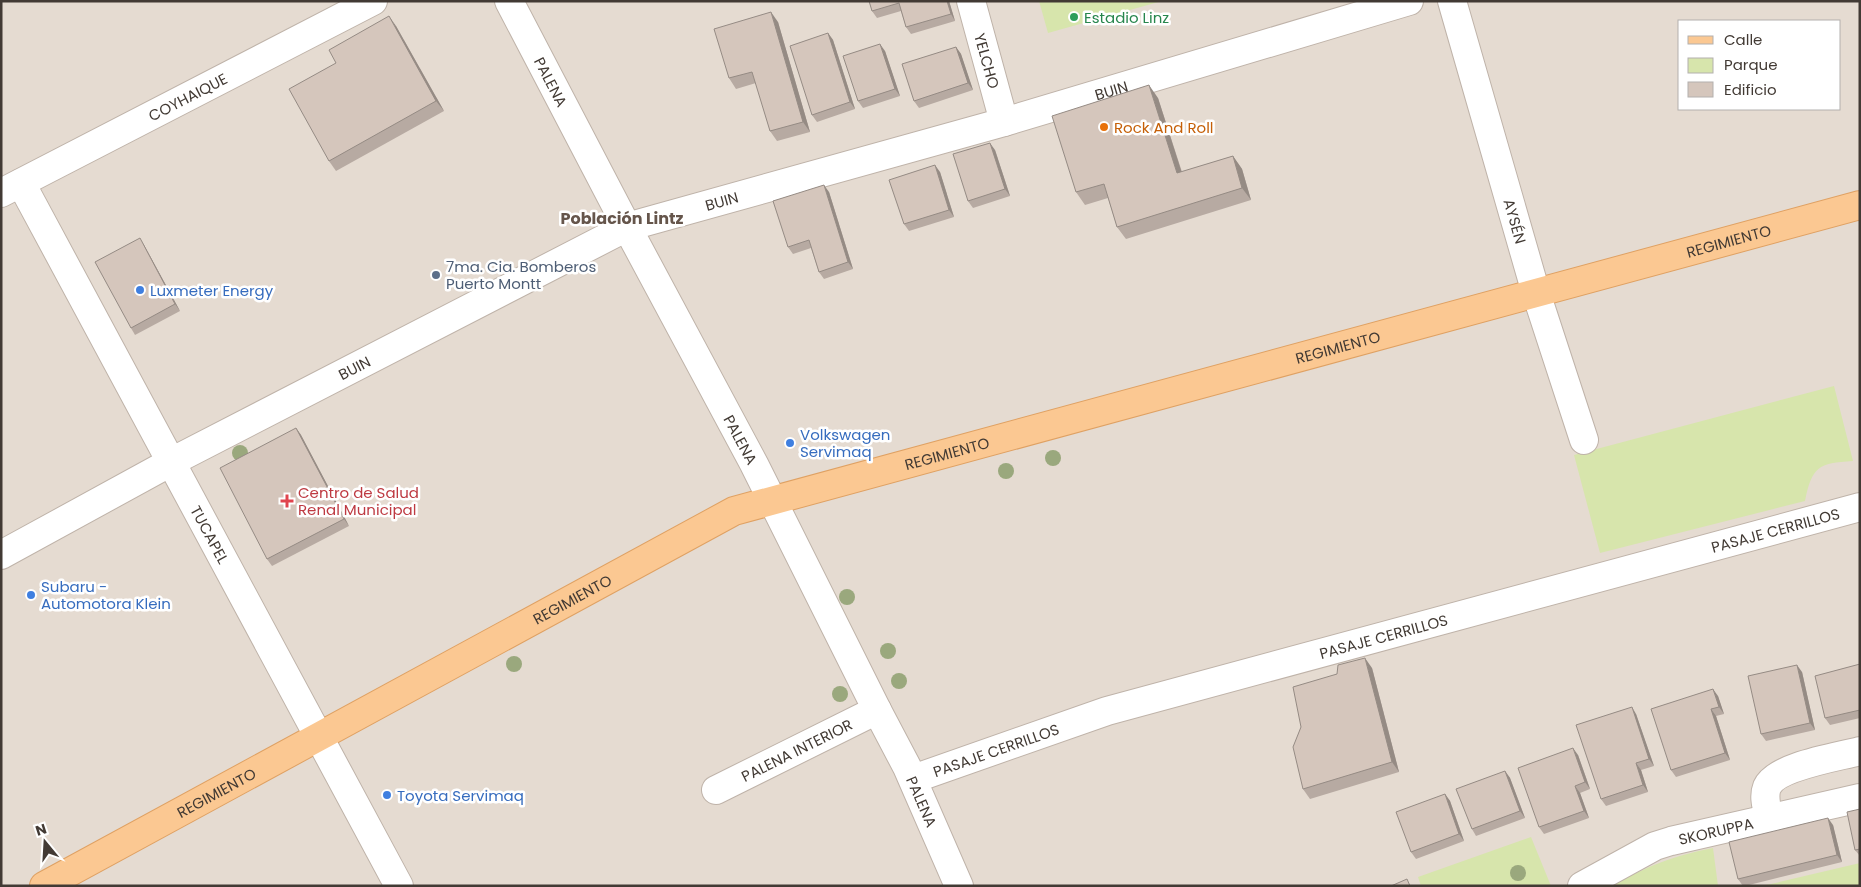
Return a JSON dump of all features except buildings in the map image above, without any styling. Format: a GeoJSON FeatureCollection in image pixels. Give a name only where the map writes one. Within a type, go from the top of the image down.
{"type":"FeatureCollection","features":[{"type":"Feature","properties":{"kind":"main road","name":"REGIMIENTO"},"geometry":{"type":"LineString","coordinates":[[44,886],[724,515],[1860,205]]}},
{"type":"Feature","properties":{"kind":"street","name":"COYHAIQUE"},"geometry":{"type":"LineString","coordinates":[[11,188],[373,1]]}},
{"type":"Feature","properties":{"kind":"street","name":"PALENA"},"geometry":{"type":"LineString","coordinates":[[509,1],[627,227],[750,456],[771,501],[913,779],[959,886]]}},
{"type":"Feature","properties":{"kind":"street","name":"YELCHO"},"geometry":{"type":"LineString","coordinates":[[971,1],[1004,122]]}},
{"type":"Feature","properties":{"kind":"street","name":"BUIN"},"geometry":{"type":"LineString","coordinates":[[1,555],[171,462],[627,227],[1004,122],[1409,1]]}},
{"type":"Feature","properties":{"kind":"street","name":"AYSÉN"},"geometry":{"type":"LineString","coordinates":[[1452,1],[1536,293],[1584,440]]}},
{"type":"Feature","properties":{"kind":"street","name":"TUCAPEL"},"geometry":{"type":"LineString","coordinates":[[11,188],[171,462],[400,886]]}},
{"type":"Feature","properties":{"kind":"street","name":"PASAJE CERRILLOS"},"geometry":{"type":"LineString","coordinates":[[913,779],[1107,711],[1860,507]]}},
{"type":"Feature","properties":{"kind":"street","name":"PALENA INTERIOR"},"geometry":{"type":"LineString","coordinates":[[716,790],[877,710]]}},
{"type":"Feature","properties":{"kind":"street"},"geometry":{"type":"LineString","coordinates":[[1769,818],[1765,796],[1768,786],[1776,776],[1788,769],[1860,751]]}},
{"type":"Feature","properties":{"kind":"street","name":"SKORUPPA"},"geometry":{"type":"LineString","coordinates":[[1582,886],[1655,846],[1702,833],[1860,798]]}},
{"type":"Feature","properties":{"kind":"shaded area"},"geometry":{"type":"Polygon","coordinates":[[[1,1],[1860,1],[1860,886],[1,886],[1,1]]]}},
{"type":"Feature","properties":{"kind":"green space","name":"Estadio Linz"},"geometry":{"type":"Polygon","coordinates":[[[1039,1],[1162,1],[1048,33],[1039,1]]]}},
{"type":"Feature","properties":{"kind":"green space"},"geometry":{"type":"Polygon","coordinates":[[[1834,386],[1853,461],[1832,463],[1818,469],[1811,481],[1805,501],[1600,553],[1574,455],[1834,386]]]}},
{"type":"Feature","properties":{"kind":"green space"},"geometry":{"type":"Polygon","coordinates":[[[1531,837],[1551,886],[1421,886],[1418,877],[1531,837]]]}},
{"type":"Feature","properties":{"kind":"green space"},"geometry":{"type":"Polygon","coordinates":[[[1713,848],[1718,886],[1612,886],[1661,862],[1713,848]]]}},
{"type":"Feature","properties":{"kind":"green space"},"geometry":{"type":"Polygon","coordinates":[[[1860,863],[1860,886],[1760,886],[1771,884],[1860,863]]]}},
{"type":"Feature","properties":{"kind":"place","name":"Estadio Linz"},"geometry":{"type":"Point","coordinates":[1074,17]}},
{"type":"Feature","properties":{"kind":"place","name":"Rock And Roll"},"geometry":{"type":"Point","coordinates":[1104,127]}},
{"type":"Feature","properties":{"kind":"place","name":"7ma. Cia. Bomberos Puerto Montt"},"geometry":{"type":"Point","coordinates":[436,275]}},
{"type":"Feature","properties":{"kind":"place","name":"Luxmeter Energy"},"geometry":{"type":"Point","coordinates":[140,290]}},
{"type":"Feature","properties":{"kind":"place","name":"Volkswagen Servimaq"},"geometry":{"type":"Point","coordinates":[790,443]}},
{"type":"Feature","properties":{"kind":"place","name":"Centro de Salud Renal Municipal"},"geometry":{"type":"Point","coordinates":[287,501]}},
{"type":"Feature","properties":{"kind":"place","name":"Subaru - Automotora Klein"},"geometry":{"type":"Point","coordinates":[31,595]}},
{"type":"Feature","properties":{"kind":"place","name":"Toyota Servimaq"},"geometry":{"type":"Point","coordinates":[387,795]}},
{"type":"Feature","properties":{"kind":"district","name":"Población Lintz"},"geometry":{"type":"Point","coordinates":[622,218]}}]}
